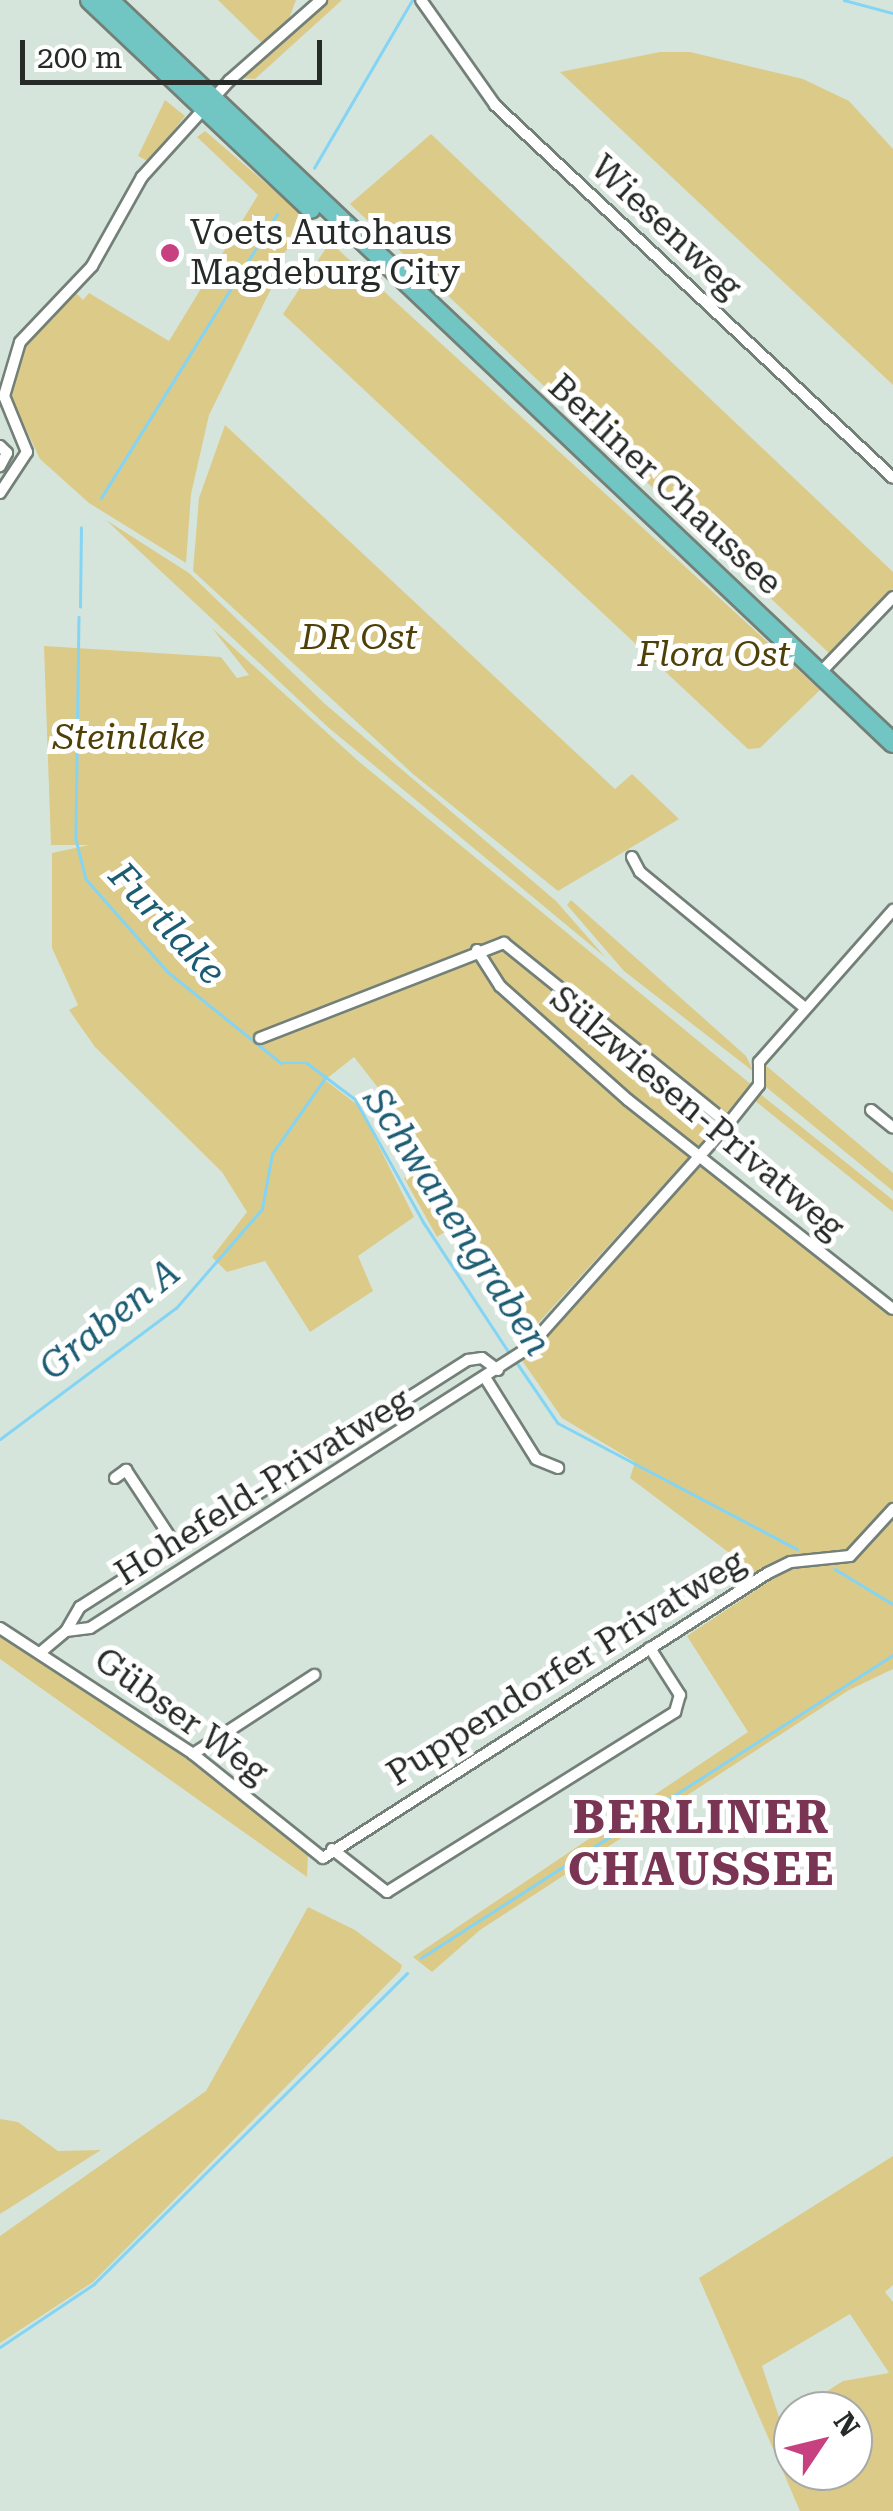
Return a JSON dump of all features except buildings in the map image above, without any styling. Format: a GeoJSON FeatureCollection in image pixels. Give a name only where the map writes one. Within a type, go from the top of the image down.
{"type":"FeatureCollection","features":[{"type":"Feature","properties":{"kind":"main road","name":"Berliner Chaussee"},"geometry":{"type":"LineString","coordinates":[[90,0],[393,274],[893,743]]}},
{"type":"Feature","properties":{"kind":"main road","name":"Berliner Chaussee"},"geometry":{"type":"LineString","coordinates":[[110,0],[206,105]]}},
{"type":"Feature","properties":{"kind":"street"},"geometry":{"type":"LineString","coordinates":[[0,493],[27,452],[4,396],[16,351],[92,266],[132,190],[206,105],[321,0]]}},
{"type":"Feature","properties":{"kind":"street","name":"Wiesenweg"},"geometry":{"type":"LineString","coordinates":[[422,1],[501,112],[893,478]]}},
{"type":"Feature","properties":{"kind":"street"},"geometry":{"type":"LineString","coordinates":[[0,446],[6,456],[0,466]]}},
{"type":"Feature","properties":{"kind":"street"},"geometry":{"type":"LineString","coordinates":[[818,674],[893,597]]}},
{"type":"Feature","properties":{"kind":"street"},"geometry":{"type":"LineString","coordinates":[[632,858],[640,872],[805,1008]]}},
{"type":"Feature","properties":{"kind":"street","name":"Hohefeld-Privatweg"},"geometry":{"type":"LineString","coordinates":[[66,1631],[90,1628],[520,1354],[760,1086],[759,1062],[893,910]]}},
{"type":"Feature","properties":{"kind":"street"},"geometry":{"type":"LineString","coordinates":[[260,1038],[494,943],[504,943],[728,1124]]}},
{"type":"Feature","properties":{"kind":"street","name":"Sülzwiesen-Privatweg"},"geometry":{"type":"LineString","coordinates":[[477,950],[500,986],[698,1158],[893,1309]]}},
{"type":"Feature","properties":{"kind":"street"},"geometry":{"type":"LineString","coordinates":[[871,1110],[893,1128]]}},
{"type":"Feature","properties":{"kind":"street","name":"Hohefeld-Privatweg"},"geometry":{"type":"LineString","coordinates":[[41,1652],[66,1631],[80,1607],[472,1358],[501,1368]]}},
{"type":"Feature","properties":{"kind":"street"},"geometry":{"type":"LineString","coordinates":[[486,1378],[536,1459],[558,1468]]}},
{"type":"Feature","properties":{"kind":"street","name":"Hohefeld-Privatweg"},"geometry":{"type":"LineString","coordinates":[[115,1478],[126,1470],[176,1546]]}},
{"type":"Feature","properties":{"kind":"street","name":"Puppendorfer Privatweg"},"geometry":{"type":"LineString","coordinates":[[327,1853],[784,1564],[850,1556],[893,1509]]}},
{"type":"Feature","properties":{"kind":"street","name":"Gübser Weg"},"geometry":{"type":"LineString","coordinates":[[0,1628],[193,1754],[387,1892],[675,1712],[680,1695],[650,1648]]}},
{"type":"Feature","properties":{"kind":"street"},"geometry":{"type":"LineString","coordinates":[[193,1754],[314,1675]]}},
{"type":"Feature","properties":{"kind":"green space"},"geometry":{"type":"Polygon","coordinates":[[[218,0],[296,0],[287,24],[263,44],[218,0]]]}},
{"type":"Feature","properties":{"kind":"green space"},"geometry":{"type":"Polygon","coordinates":[[[328,0],[342,0],[255,79],[239,78],[328,0]]]}},
{"type":"Feature","properties":{"kind":"green space"},"geometry":{"type":"Polygon","coordinates":[[[660,52],[690,52],[803,79],[849,101],[893,149],[893,385],[560,72],[660,52]]]}},
{"type":"Feature","properties":{"kind":"green space"},"geometry":{"type":"Polygon","coordinates":[[[165,100],[185,116],[149,162],[138,156],[165,100]]]}},
{"type":"Feature","properties":{"kind":"green space"},"geometry":{"type":"Polygon","coordinates":[[[205,131],[311,222],[271,268],[273,285],[209,415],[191,494],[186,563],[89,503],[40,459],[9,393],[18,355],[76,293],[83,300],[89,293],[169,341],[258,195],[197,137],[205,131]]]}},
{"type":"Feature","properties":{"kind":"green space"},"geometry":{"type":"Polygon","coordinates":[[[431,134],[893,572],[893,591],[830,654],[350,204],[431,134]]]}},
{"type":"Feature","properties":{"kind":"green space","name":"Flora Ost"},"geometry":{"type":"Polygon","coordinates":[[[330,242],[820,690],[760,748],[748,749],[283,314],[330,242]]]}},
{"type":"Feature","properties":{"kind":"green space","name":"DR Ost"},"geometry":{"type":"Polygon","coordinates":[[[225,425],[615,789],[632,774],[679,819],[558,891],[413,774],[193,571],[199,498],[225,425]]]}},
{"type":"Feature","properties":{"kind":"green space"},"geometry":{"type":"Polygon","coordinates":[[[106,520],[189,573],[325,704],[556,901],[605,957],[329,728],[106,520]]]}},
{"type":"Feature","properties":{"kind":"green space","name":"Steinlake"},"geometry":{"type":"Polygon","coordinates":[[[212,628],[357,760],[753,1086],[531,1331],[507,1315],[446,1231],[437,1237],[404,1178],[425,1166],[404,1121],[354,1057],[325,1080],[359,1106],[414,1217],[358,1256],[373,1291],[310,1332],[265,1261],[227,1272],[212,1257],[247,1212],[222,1172],[95,1047],[69,1010],[78,1005],[52,948],[52,853],[89,845],[51,845],[44,646],[221,657],[237,678],[249,675],[212,628]]]}},
{"type":"Feature","properties":{"kind":"green space"},"geometry":{"type":"Polygon","coordinates":[[[571,900],[746,1056],[754,1072],[624,971],[567,905],[571,900]]]}},
{"type":"Feature","properties":{"kind":"green space"},"geometry":{"type":"Polygon","coordinates":[[[763,1063],[893,1173],[893,1191],[766,1087],[763,1063]]]}},
{"type":"Feature","properties":{"kind":"green space"},"geometry":{"type":"Polygon","coordinates":[[[759,1093],[893,1200],[893,1212],[754,1100],[759,1093]]]}},
{"type":"Feature","properties":{"kind":"green space"},"geometry":{"type":"Polygon","coordinates":[[[698,1164],[893,1315],[893,1669],[849,1690],[480,1930],[432,1972],[413,1957],[748,1732],[687,1636],[768,1582],[630,1478],[635,1462],[562,1418],[521,1359],[546,1339],[698,1164]]]}},
{"type":"Feature","properties":{"kind":"green space"},"geometry":{"type":"Polygon","coordinates":[[[0,1637],[186,1755],[308,1852],[307,1877],[0,1659],[0,1637]]]}},
{"type":"Feature","properties":{"kind":"green space"},"geometry":{"type":"Polygon","coordinates":[[[308,1907],[355,1930],[402,1965],[400,1971],[93,2282],[0,2343],[0,2236],[206,2091],[308,1907]]]}},
{"type":"Feature","properties":{"kind":"green space"},"geometry":{"type":"Polygon","coordinates":[[[0,2119],[18,2122],[58,2151],[101,2150],[0,2214],[0,2119]]]}},
{"type":"Feature","properties":{"kind":"green space"},"geometry":{"type":"Polygon","coordinates":[[[893,2156],[893,2285],[885,2292],[893,2302],[893,2511],[800,2511],[791,2491],[873,2491],[873,2391],[827,2391],[843,2381],[889,2373],[850,2314],[762,2366],[773,2399],[773,2449],[699,2278],[893,2156]]]}},
{"type":"Feature","properties":{"kind":"waterway","name":"Furtlake"},"geometry":{"type":"LineString","coordinates":[[314,168],[412,0]]}},
{"type":"Feature","properties":{"kind":"waterway","name":"Furtlake"},"geometry":{"type":"LineString","coordinates":[[844,0],[893,13]]}},
{"type":"Feature","properties":{"kind":"waterway","name":"Furtlake"},"geometry":{"type":"LineString","coordinates":[[101,498],[277,214]]}},
{"type":"Feature","properties":{"kind":"waterway","name":"Furtlake"},"geometry":{"type":"LineString","coordinates":[[80,607],[81,528]]}},
{"type":"Feature","properties":{"kind":"waterway","name":"Furtlake"},"geometry":{"type":"LineString","coordinates":[[79,617],[76,839],[86,879],[168,972],[281,1063],[307,1063],[355,1099],[424,1223],[510,1354]]}},
{"type":"Feature","properties":{"kind":"waterway","name":"Graben A"},"geometry":{"type":"LineString","coordinates":[[0,1439],[176,1308],[262,1209],[272,1154],[326,1077]]}},
{"type":"Feature","properties":{"kind":"waterway","name":"Schwanengraben"},"geometry":{"type":"LineString","coordinates":[[515,1360],[558,1423],[797,1549]]}},
{"type":"Feature","properties":{"kind":"waterway","name":"Schwanengraben"},"geometry":{"type":"LineString","coordinates":[[835,1569],[893,1604]]}},
{"type":"Feature","properties":{"kind":"waterway"},"geometry":{"type":"LineString","coordinates":[[421,1958],[893,1655]]}},
{"type":"Feature","properties":{"kind":"waterway"},"geometry":{"type":"LineString","coordinates":[[0,2347],[94,2284],[407,1973]]}},
{"type":"Feature","properties":{"kind":"place","name":"Voets Autohaus Magdeburg City"},"geometry":{"type":"Point","coordinates":[170,253]}},
{"type":"Feature","properties":{"kind":"district","name":"BERLINER CHAUSSEE"},"geometry":{"type":"Point","coordinates":[702,1844]}}]}
